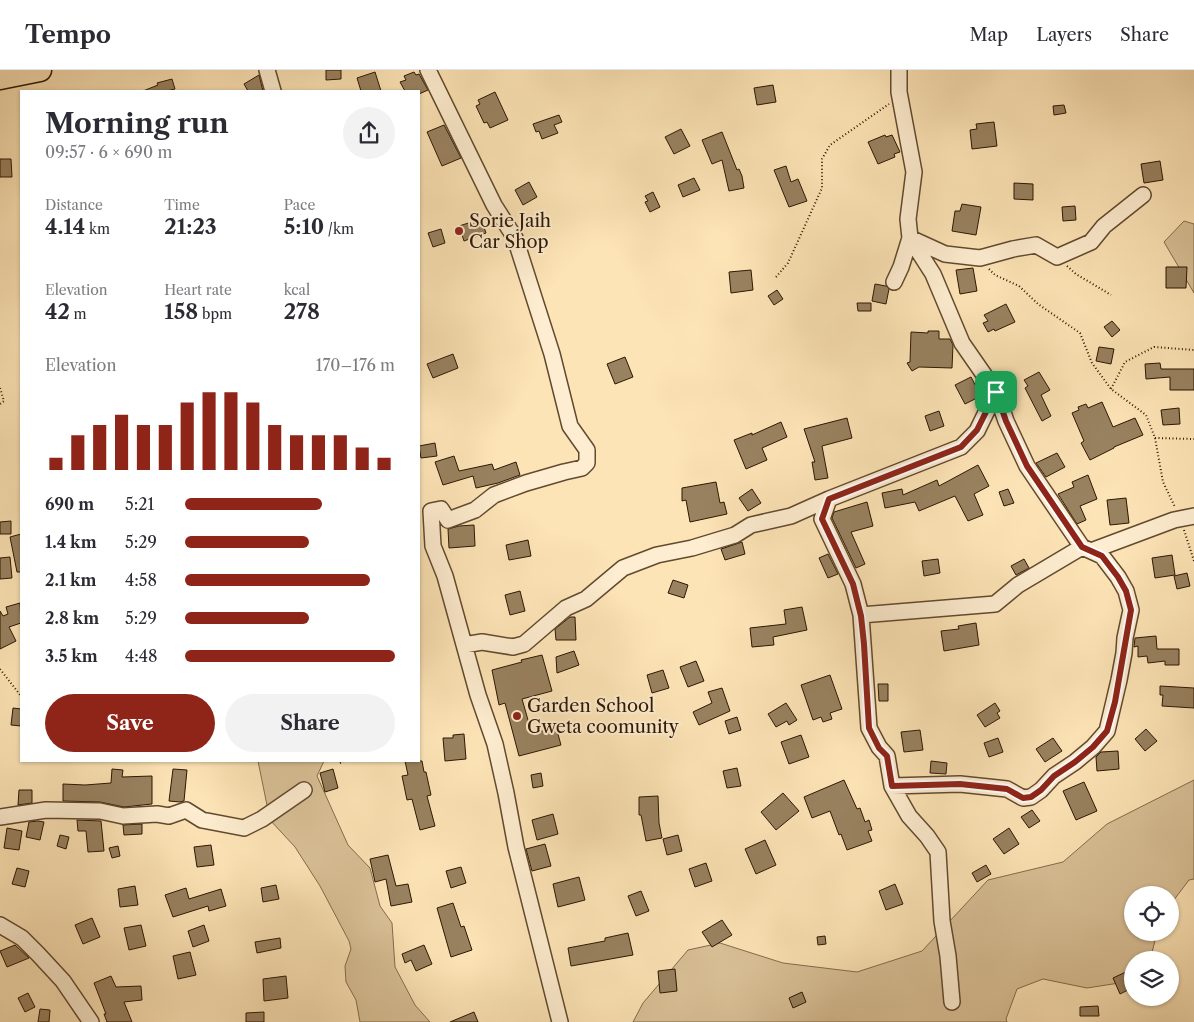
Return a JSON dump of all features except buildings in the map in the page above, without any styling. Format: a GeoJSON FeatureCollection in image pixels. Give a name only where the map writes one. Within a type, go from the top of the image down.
{"type":"FeatureCollection","features":[{"type":"Feature","properties":{"kind":"highway"},"geometry":{"type":"LineString","coordinates":[[0,78],[40,70]]}},
{"type":"Feature","properties":{"kind":"street"},"geometry":{"type":"LineString","coordinates":[[267,70],[273,90]]}},
{"type":"Feature","properties":{"kind":"street"},"geometry":{"type":"LineString","coordinates":[[428,70],[494,205],[516,238],[552,354],[570,426],[587,450],[587,463],[582,468],[548,476],[494,495],[475,510],[448,520],[440,509],[425,510],[478,695],[495,744],[516,847],[560,1022]]}},
{"type":"Feature","properties":{"kind":"street"},"geometry":{"type":"LineString","coordinates":[[894,282],[910,238],[908,219],[914,172],[900,97],[899,70]]}},
{"type":"Feature","properties":{"kind":"street"},"geometry":{"type":"LineString","coordinates":[[910,238],[945,254],[980,258],[1036,245],[1057,257],[1091,242],[1104,226],[1143,195]]}},
{"type":"Feature","properties":{"kind":"street"},"geometry":{"type":"LineString","coordinates":[[892,786],[960,784],[1007,789],[1023,798],[1031,797],[1041,790],[1054,776],[1093,747],[1107,731],[1119,680],[1131,610],[1126,591],[1118,577],[1102,556],[1086,549],[1027,466],[1006,421],[996,392],[962,342],[933,274],[910,238]]}},
{"type":"Feature","properties":{"kind":"street"},"geometry":{"type":"LineString","coordinates":[[464,645],[482,642],[513,647],[524,644],[566,608],[586,599],[623,568],[656,555],[692,548],[734,535],[751,526],[790,516],[961,447],[977,430],[996,392]]}},
{"type":"Feature","properties":{"kind":"street"},"geometry":{"type":"LineString","coordinates":[[829,499],[822,519],[853,584],[861,616],[869,728],[879,748],[887,756],[892,786],[909,816],[938,852],[942,921],[948,956],[952,1002]]}},
{"type":"Feature","properties":{"kind":"street"},"geometry":{"type":"LineString","coordinates":[[861,616],[996,604],[1018,585],[1086,549],[1187,517]]}},
{"type":"Feature","properties":{"kind":"street"},"geometry":{"type":"LineString","coordinates":[[0,817],[46,810],[100,811],[123,816],[151,814],[169,816],[186,810],[202,820],[244,828],[262,819],[304,790]]}},
{"type":"Feature","properties":{"kind":"street"},"geometry":{"type":"LineString","coordinates":[[0,926],[22,938],[38,954],[63,981],[90,1022]]}},
{"type":"Feature","properties":{"kind":"path"},"geometry":{"type":"LineString","coordinates":[[776,277],[788,263],[822,188],[822,159],[830,145],[900,97]]}},
{"type":"Feature","properties":{"kind":"path"},"geometry":{"type":"LineString","coordinates":[[1057,257],[1076,274],[1111,295]]}},
{"type":"Feature","properties":{"kind":"path"},"geometry":{"type":"LineString","coordinates":[[980,258],[995,275],[1019,286],[1038,304],[1080,333],[1092,363],[1111,389],[1146,415],[1155,438],[1163,482],[1187,517],[1194,561]]}},
{"type":"Feature","properties":{"kind":"path"},"geometry":{"type":"LineString","coordinates":[[1111,389],[1125,362],[1154,347],[1194,350]]}},
{"type":"Feature","properties":{"kind":"path"},"geometry":{"type":"LineString","coordinates":[[0,388],[4,401],[0,404]]}},
{"type":"Feature","properties":{"kind":"path"},"geometry":{"type":"LineString","coordinates":[[1155,438],[1194,439]]}},
{"type":"Feature","properties":{"kind":"path"},"geometry":{"type":"LineString","coordinates":[[0,669],[20,695]]}},
{"type":"Feature","properties":{"kind":"shaded area"},"geometry":{"type":"Polygon","coordinates":[[[1184,221],[1194,224],[1194,293],[1164,242],[1184,221]]]}},
{"type":"Feature","properties":{"kind":"shaded area"},"geometry":{"type":"Polygon","coordinates":[[[258,762],[324,762],[317,776],[348,845],[370,868],[380,906],[392,923],[395,967],[415,1005],[430,1022],[360,1022],[356,1000],[346,982],[345,966],[351,949],[349,941],[320,886],[295,847],[270,820],[258,762]]]}},
{"type":"Feature","properties":{"kind":"shaded area"},"geometry":{"type":"Polygon","coordinates":[[[1194,780],[1194,879],[1189,880],[1179,893],[1179,886],[1124,886],[1124,941],[1155,941],[1152,951],[1124,951],[1124,982],[1087,988],[1043,979],[1017,989],[1006,1019],[1007,1022],[633,1022],[643,1003],[688,950],[720,943],[783,963],[857,972],[922,951],[988,880],[1063,862],[1107,824],[1194,780]]]}},
{"type":"Feature","properties":{"kind":"place","name":"Sorie Jaih Car Shop"},"geometry":{"type":"Point","coordinates":[459,231]}},
{"type":"Feature","properties":{"kind":"place","name":"Garden School Gweta coomunity"},"geometry":{"type":"Point","coordinates":[517,716]}},
{"type":"Feature","properties":{"kind":"route"},"geometry":{"type":"LineString","coordinates":[[996,392],[1006,421],[1027,466],[1082,547],[1102,556],[1126,591],[1131,610],[1115,702],[1107,731],[1093,747],[1054,776],[1041,790],[1031,797],[1023,798],[1007,789],[960,784],[892,786],[887,756],[879,748],[869,728],[861,616],[853,584],[822,519],[829,499],[961,447],[977,430],[996,392]]}}]}
